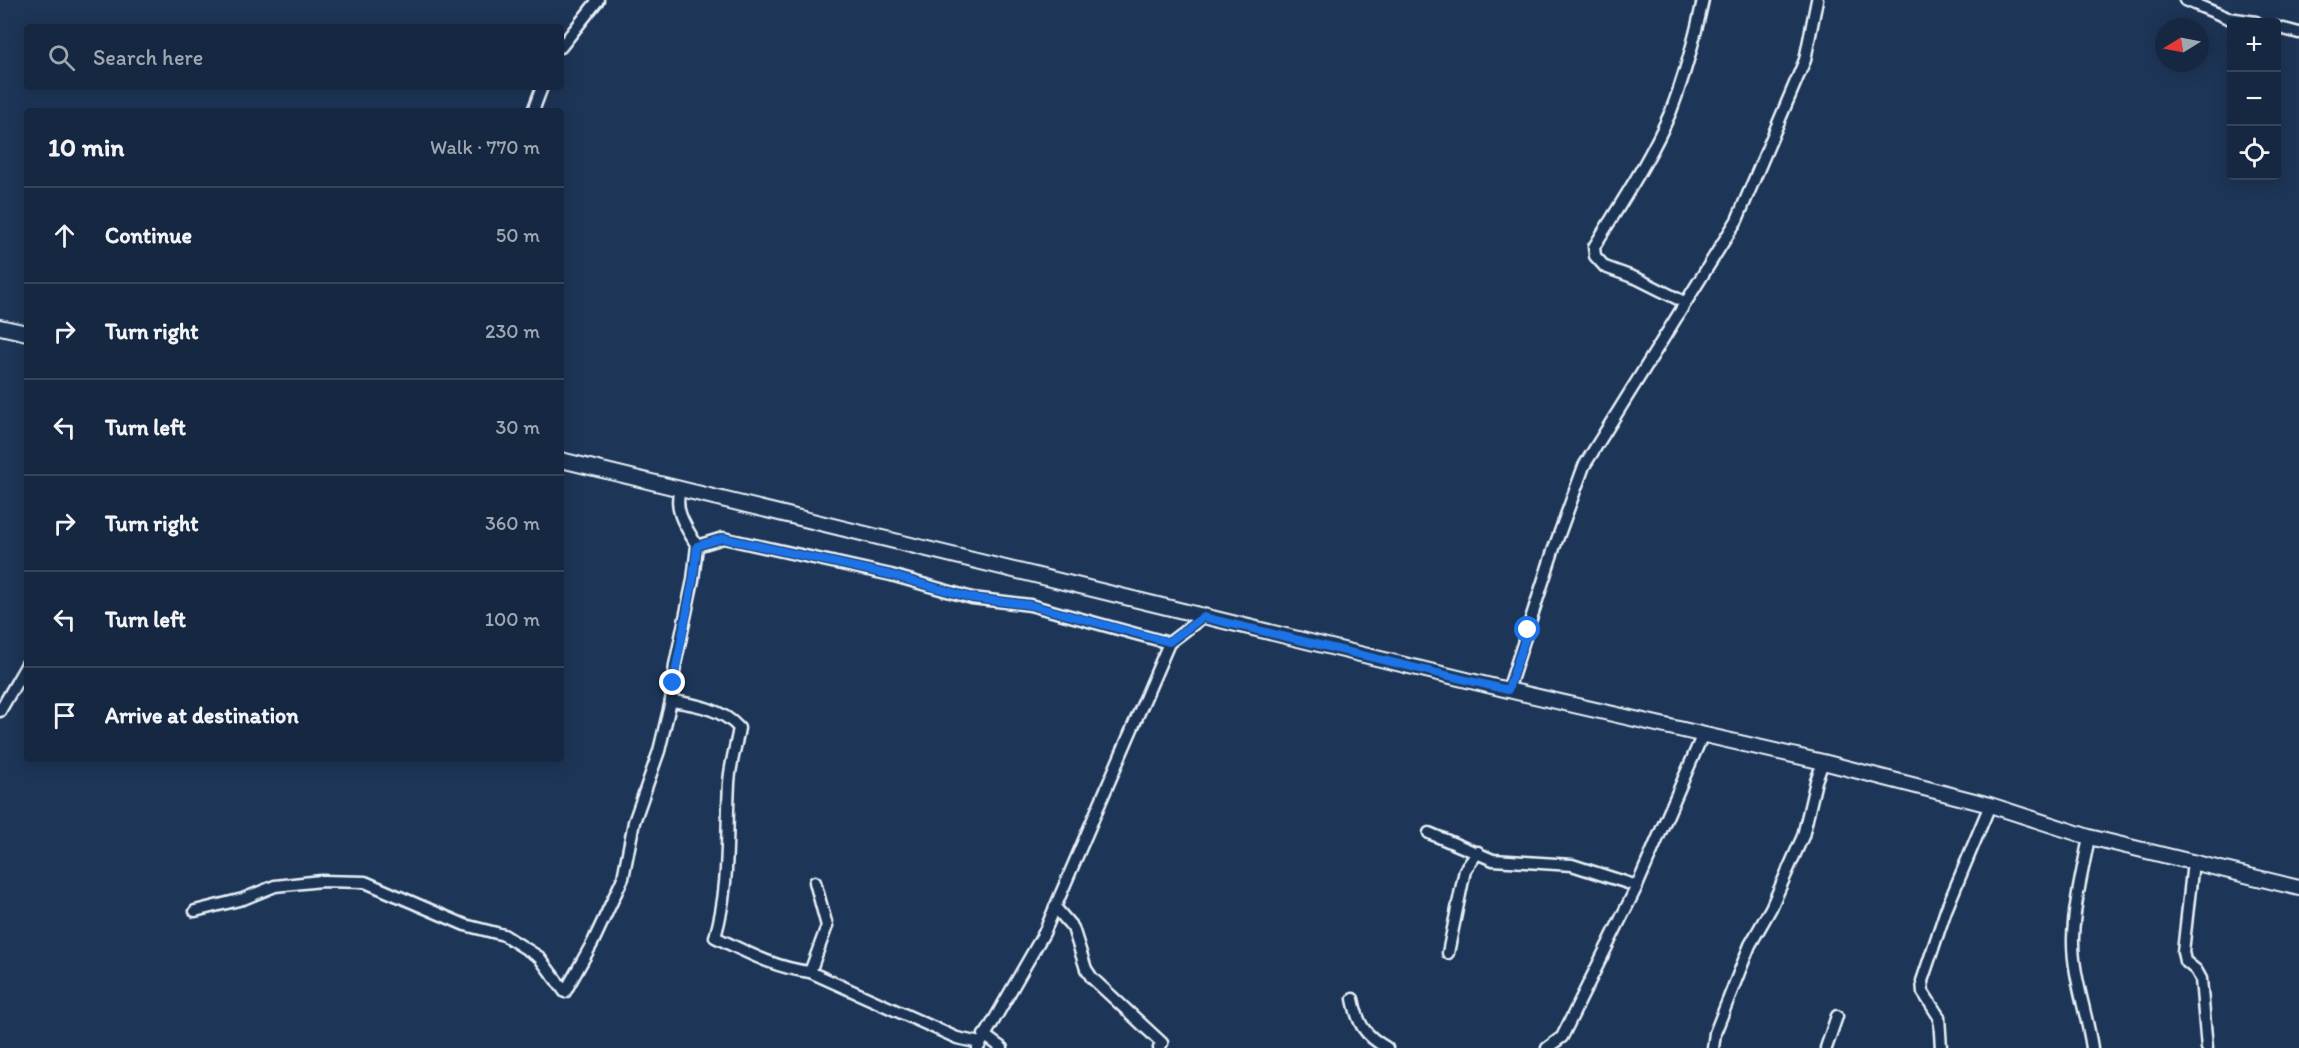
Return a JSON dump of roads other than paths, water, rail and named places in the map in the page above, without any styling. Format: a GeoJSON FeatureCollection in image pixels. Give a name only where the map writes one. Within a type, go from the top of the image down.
{"type":"FeatureCollection","features":[{"type":"Feature","properties":{"kind":"main road"},"geometry":{"type":"LineString","coordinates":[[0,327],[24,332]]}},
{"type":"Feature","properties":{"kind":"main road"},"geometry":{"type":"LineString","coordinates":[[564,461],[1508,690],[1823,762],[1990,805],[2090,837],[2299,888]]}},
{"type":"Feature","properties":{"kind":"street"},"geometry":{"type":"LineString","coordinates":[[564,43],[598,0]]}},
{"type":"Feature","properties":{"kind":"street"},"geometry":{"type":"LineString","coordinates":[[1684,302],[1638,279],[1605,267],[1595,256],[1594,247],[1635,179],[1671,111],[1695,35],[1703,0]]}},
{"type":"Feature","properties":{"kind":"street"},"geometry":{"type":"LineString","coordinates":[[1508,690],[1553,551],[1584,466],[1737,220],[1805,60],[1817,0]]}},
{"type":"Feature","properties":{"kind":"street"},"geometry":{"type":"LineString","coordinates":[[2185,0],[2228,18]]}},
{"type":"Feature","properties":{"kind":"street"},"geometry":{"type":"LineString","coordinates":[[2281,28],[2299,33]]}},
{"type":"Feature","properties":{"kind":"street"},"geometry":{"type":"LineString","coordinates":[[534,108],[541,90]]}},
{"type":"Feature","properties":{"kind":"street"},"geometry":{"type":"LineString","coordinates":[[195,911],[243,899],[275,886],[321,881],[365,882],[465,925],[504,935],[539,957],[565,992],[593,942],[623,878],[634,822],[658,751],[671,701],[675,665],[697,546],[678,510],[677,499],[680,490]]}},
{"type":"Feature","properties":{"kind":"street"},"geometry":{"type":"LineString","coordinates":[[697,546],[723,538],[891,575],[972,598],[1030,605],[1169,642]]}},
{"type":"Feature","properties":{"kind":"street"},"geometry":{"type":"LineString","coordinates":[[981,1042],[1044,933],[1169,642],[1203,617]]}},
{"type":"Feature","properties":{"kind":"street"},"geometry":{"type":"LineString","coordinates":[[0,711],[24,669]]}},
{"type":"Feature","properties":{"kind":"street"},"geometry":{"type":"LineString","coordinates":[[671,701],[711,709],[732,720],[739,728],[729,781],[727,869],[723,912],[716,937],[772,964],[791,970],[810,972],[957,1038],[1002,1048]]}},
{"type":"Feature","properties":{"kind":"street"},"geometry":{"type":"LineString","coordinates":[[1546,1048],[1563,1037],[1637,886],[1703,734]]}},
{"type":"Feature","properties":{"kind":"street"},"geometry":{"type":"LineString","coordinates":[[1713,1048],[1715,1033],[1750,945],[1771,908],[1803,836],[1816,781],[1823,762]]}},
{"type":"Feature","properties":{"kind":"street"},"geometry":{"type":"LineString","coordinates":[[1941,1048],[1939,1017],[1923,992],[1922,981],[1946,910],[1990,805]]}},
{"type":"Feature","properties":{"kind":"street"},"geometry":{"type":"LineString","coordinates":[[1429,833],[1493,860],[1558,862],[1637,886]]}},
{"type":"Feature","properties":{"kind":"street"},"geometry":{"type":"LineString","coordinates":[[2090,837],[2073,939],[2074,960],[2092,1048]]}},
{"type":"Feature","properties":{"kind":"street"},"geometry":{"type":"LineString","coordinates":[[1448,953],[1466,870],[1478,852]]}},
{"type":"Feature","properties":{"kind":"street"},"geometry":{"type":"LineString","coordinates":[[2193,861],[2183,952],[2185,961],[2196,970],[2200,980],[2207,1048]]}},
{"type":"Feature","properties":{"kind":"street"},"geometry":{"type":"LineString","coordinates":[[810,972],[828,926],[814,882]]}},
{"type":"Feature","properties":{"kind":"street"},"geometry":{"type":"LineString","coordinates":[[1055,907],[1073,928],[1086,969],[1092,978],[1162,1043],[1159,1048]]}},
{"type":"Feature","properties":{"kind":"street"},"geometry":{"type":"LineString","coordinates":[[1353,999],[1357,1019],[1364,1031],[1387,1048]]}},
{"type":"Feature","properties":{"kind":"street"},"geometry":{"type":"LineString","coordinates":[[1826,1048],[1837,1016]]}}]}
